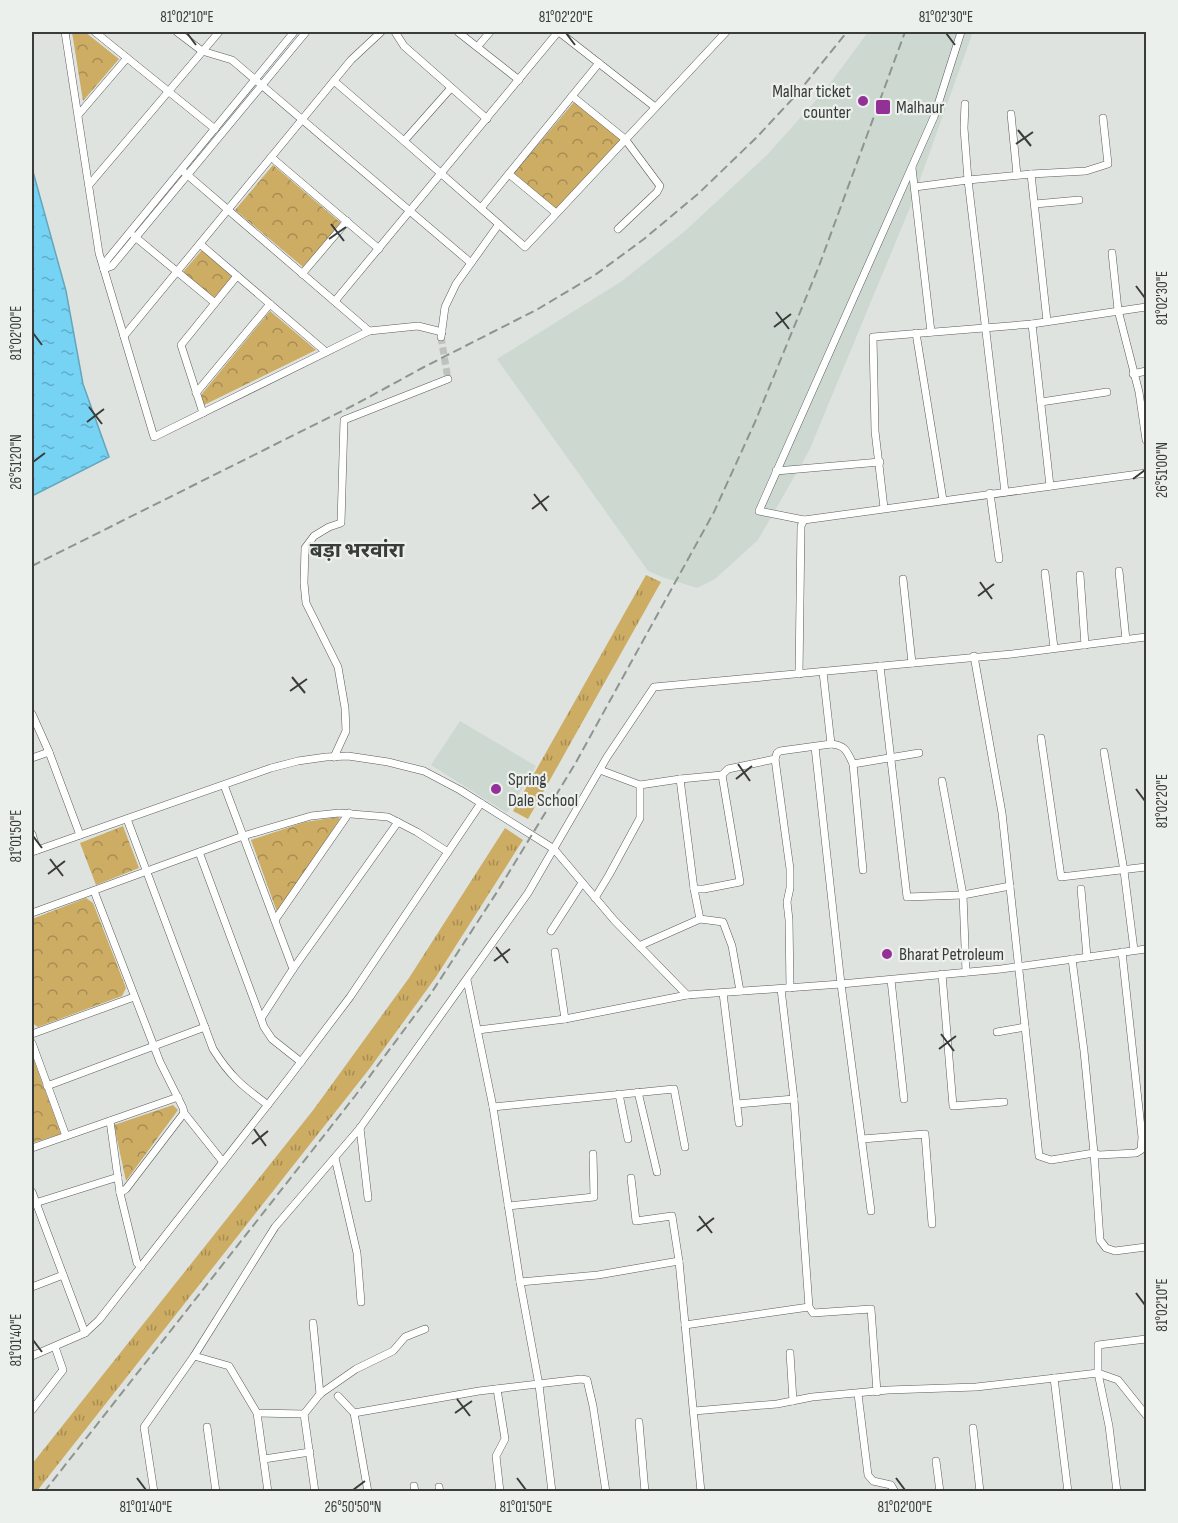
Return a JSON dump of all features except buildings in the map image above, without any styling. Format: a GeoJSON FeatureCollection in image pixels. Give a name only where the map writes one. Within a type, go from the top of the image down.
{"type":"FeatureCollection","features":[{"type":"Feature","properties":{"kind":"street"},"geometry":{"type":"LineString","coordinates":[[65,32],[99,253],[154,437],[369,331],[418,326],[442,335],[445,307],[456,284],[499,224]]}},
{"type":"Feature","properties":{"kind":"street"},"geometry":{"type":"LineString","coordinates":[[95,32],[214,129]]}},
{"type":"Feature","properties":{"kind":"street"},"geometry":{"type":"LineString","coordinates":[[177,32],[202,51],[232,60],[471,263]]}},
{"type":"Feature","properties":{"kind":"street"},"geometry":{"type":"LineString","coordinates":[[89,185],[219,32]]}},
{"type":"Feature","properties":{"kind":"street"},"geometry":{"type":"LineString","coordinates":[[104,269],[112,267],[133,235],[258,82],[293,32],[299,39]]}},
{"type":"Feature","properties":{"kind":"street"},"geometry":{"type":"LineString","coordinates":[[184,172],[214,129],[306,32]]}},
{"type":"Feature","properties":{"kind":"street"},"geometry":{"type":"LineString","coordinates":[[124,336],[351,60],[381,32]]}},
{"type":"Feature","properties":{"kind":"street"},"geometry":{"type":"LineString","coordinates":[[395,32],[404,46],[487,119]]}},
{"type":"Feature","properties":{"kind":"street"},"geometry":{"type":"LineString","coordinates":[[458,32],[519,80]]}},
{"type":"Feature","properties":{"kind":"street"},"geometry":{"type":"LineString","coordinates":[[477,46],[490,32]]}},
{"type":"Feature","properties":{"kind":"street"},"geometry":{"type":"LineString","coordinates":[[335,302],[559,32],[656,107]]}},
{"type":"Feature","properties":{"kind":"street"},"geometry":{"type":"LineString","coordinates":[[334,81],[525,247],[726,32]]}},
{"type":"Feature","properties":{"kind":"street"},"geometry":{"type":"LineString","coordinates":[[961,32],[934,117],[759,512],[804,520],[1146,473]]}},
{"type":"Feature","properties":{"kind":"street"},"geometry":{"type":"LineString","coordinates":[[79,114],[127,58]]}},
{"type":"Feature","properties":{"kind":"street"},"geometry":{"type":"LineString","coordinates":[[481,208],[599,63]]}},
{"type":"Feature","properties":{"kind":"street"},"geometry":{"type":"LineString","coordinates":[[404,141],[451,88]]}},
{"type":"Feature","properties":{"kind":"street"},"geometry":{"type":"LineString","coordinates":[[572,96],[625,139],[660,186],[657,192],[618,229]]}},
{"type":"Feature","properties":{"kind":"street"},"geometry":{"type":"LineString","coordinates":[[965,104],[964,128],[968,180],[1005,492]]}},
{"type":"Feature","properties":{"kind":"street"},"geometry":{"type":"LineString","coordinates":[[1011,114],[1017,175]]}},
{"type":"Feature","properties":{"kind":"street"},"geometry":{"type":"LineString","coordinates":[[915,187],[1017,175],[1086,171],[1108,164],[1104,118]]}},
{"type":"Feature","properties":{"kind":"street"},"geometry":{"type":"LineString","coordinates":[[271,157],[379,249]]}},
{"type":"Feature","properties":{"kind":"street"},"geometry":{"type":"LineString","coordinates":[[912,166],[931,332]]}},
{"type":"Feature","properties":{"kind":"street"},"geometry":{"type":"LineString","coordinates":[[184,172],[369,331]]}},
{"type":"Feature","properties":{"kind":"street"},"geometry":{"type":"LineString","coordinates":[[509,174],[556,213]]}},
{"type":"Feature","properties":{"kind":"street"},"geometry":{"type":"LineString","coordinates":[[1031,174],[1047,321]]}},
{"type":"Feature","properties":{"kind":"street"},"geometry":{"type":"LineString","coordinates":[[1035,204],[1079,200]]}},
{"type":"Feature","properties":{"kind":"street"},"geometry":{"type":"LineString","coordinates":[[302,274],[347,221]]}},
{"type":"Feature","properties":{"kind":"street"},"geometry":{"type":"LineString","coordinates":[[133,235],[215,303]]}},
{"type":"Feature","properties":{"kind":"street"},"geometry":{"type":"LineString","coordinates":[[200,244],[326,352]]}},
{"type":"Feature","properties":{"kind":"street"},"geometry":{"type":"LineString","coordinates":[[1112,253],[1118,310],[1139,392],[1146,440]]}},
{"type":"Feature","properties":{"kind":"street"},"geometry":{"type":"LineString","coordinates":[[203,413],[181,345],[237,276]]}},
{"type":"Feature","properties":{"kind":"street"},"geometry":{"type":"LineString","coordinates":[[196,393],[270,304]]}},
{"type":"Feature","properties":{"kind":"street"},"geometry":{"type":"LineString","coordinates":[[884,508],[875,431],[873,337],[1032,324],[1146,307]]}},
{"type":"Feature","properties":{"kind":"street"},"geometry":{"type":"LineString","coordinates":[[1032,324],[1050,486]]}},
{"type":"Feature","properties":{"kind":"street"},"geometry":{"type":"LineString","coordinates":[[916,333],[943,500]]}},
{"type":"Feature","properties":{"kind":"street"},"geometry":{"type":"LineString","coordinates":[[1133,374],[1146,371]]}},
{"type":"Feature","properties":{"kind":"street"},"geometry":{"type":"LineString","coordinates":[[334,757],[346,730],[345,708],[338,667],[306,603],[305,548],[314,536],[340,523],[344,420],[448,379]]}},
{"type":"Feature","properties":{"kind":"street"},"geometry":{"type":"LineString","coordinates":[[1041,402],[1107,392]]}},
{"type":"Feature","properties":{"kind":"street"},"geometry":{"type":"LineString","coordinates":[[776,471],[880,462]]}},
{"type":"Feature","properties":{"kind":"street"},"geometry":{"type":"LineString","coordinates":[[990,493],[999,559]]}},
{"type":"Feature","properties":{"kind":"street"},"geometry":{"type":"LineString","coordinates":[[800,674],[801,526],[804,520]]}},
{"type":"Feature","properties":{"kind":"street"},"geometry":{"type":"LineString","coordinates":[[1119,571],[1126,639]]}},
{"type":"Feature","properties":{"kind":"street"},"geometry":{"type":"LineString","coordinates":[[1045,573],[1054,648]]}},
{"type":"Feature","properties":{"kind":"street"},"geometry":{"type":"LineString","coordinates":[[1080,575],[1085,645]]}},
{"type":"Feature","properties":{"kind":"street"},"geometry":{"type":"LineString","coordinates":[[903,579],[912,663]]}},
{"type":"Feature","properties":{"kind":"street"},"geometry":{"type":"LineString","coordinates":[[154,1491],[144,1427],[194,1356],[275,1227],[360,1128],[528,893],[600,770],[654,687],[912,663],[1146,637]]}},
{"type":"Feature","properties":{"kind":"street"},"geometry":{"type":"LineString","coordinates":[[974,656],[1002,813],[1040,1156],[1051,1160],[1094,1153],[1099,1155],[1136,1153],[1141,1150],[1122,952]]}},
{"type":"Feature","properties":{"kind":"street"},"geometry":{"type":"LineString","coordinates":[[880,666],[907,897],[963,895],[1010,886]]}},
{"type":"Feature","properties":{"kind":"street"},"geometry":{"type":"LineString","coordinates":[[823,672],[831,744]]}},
{"type":"Feature","properties":{"kind":"street"},"geometry":{"type":"LineString","coordinates":[[32,714],[80,835]]}},
{"type":"Feature","properties":{"kind":"street"},"geometry":{"type":"LineString","coordinates":[[1041,738],[1061,877],[1146,867]]}},
{"type":"Feature","properties":{"kind":"street"},"geometry":{"type":"LineString","coordinates":[[790,988],[787,902],[790,869],[775,759],[777,753],[831,744],[845,748],[853,764],[863,870]]}},
{"type":"Feature","properties":{"kind":"street"},"geometry":{"type":"LineString","coordinates":[[815,747],[841,984],[872,1211]]}},
{"type":"Feature","properties":{"kind":"street"},"geometry":{"type":"LineString","coordinates":[[32,758],[49,752]]}},
{"type":"Feature","properties":{"kind":"street"},"geometry":{"type":"LineString","coordinates":[[1104,752],[1124,871],[1134,950]]}},
{"type":"Feature","properties":{"kind":"street"},"geometry":{"type":"LineString","coordinates":[[853,764],[919,753]]}},
{"type":"Feature","properties":{"kind":"street"},"geometry":{"type":"LineString","coordinates":[[32,834],[34,851],[298,761],[334,757],[388,762],[424,771],[482,803],[554,849],[614,920],[687,995]]}},
{"type":"Feature","properties":{"kind":"street"},"geometry":{"type":"LineString","coordinates":[[600,770],[640,785],[722,774],[728,769],[775,759]]}},
{"type":"Feature","properties":{"kind":"street"},"geometry":{"type":"LineString","coordinates":[[694,889],[704,890],[740,882],[722,774]]}},
{"type":"Feature","properties":{"kind":"street"},"geometry":{"type":"LineString","coordinates":[[680,779],[700,920]]}},
{"type":"Feature","properties":{"kind":"street"},"geometry":{"type":"LineString","coordinates":[[942,781],[963,895],[966,972]]}},
{"type":"Feature","properties":{"kind":"street"},"geometry":{"type":"LineString","coordinates":[[224,785],[293,969]]}},
{"type":"Feature","properties":{"kind":"street"},"geometry":{"type":"LineString","coordinates":[[595,898],[640,818],[640,785]]}},
{"type":"Feature","properties":{"kind":"street"},"geometry":{"type":"LineString","coordinates":[[32,1356],[85,1333],[99,1320],[350,997],[482,803]]}},
{"type":"Feature","properties":{"kind":"street"},"geometry":{"type":"LineString","coordinates":[[32,913],[243,836],[311,816],[349,813],[388,817],[448,852]]}},
{"type":"Feature","properties":{"kind":"street"},"geometry":{"type":"LineString","coordinates":[[275,920],[349,813]]}},
{"type":"Feature","properties":{"kind":"street"},"geometry":{"type":"LineString","coordinates":[[127,819],[213,1049],[227,1071],[242,1086],[268,1105]]}},
{"type":"Feature","properties":{"kind":"street"},"geometry":{"type":"LineString","coordinates":[[262,1017],[293,969],[398,822]]}},
{"type":"Feature","properties":{"kind":"street"},"geometry":{"type":"LineString","coordinates":[[199,852],[264,1027],[272,1038],[301,1062]]}},
{"type":"Feature","properties":{"kind":"street"},"geometry":{"type":"LineString","coordinates":[[551,931],[582,883]]}},
{"type":"Feature","properties":{"kind":"street"},"geometry":{"type":"LineString","coordinates":[[1081,889],[1087,957]]}},
{"type":"Feature","properties":{"kind":"street"},"geometry":{"type":"LineString","coordinates":[[94,891],[134,997],[184,1113],[223,1162]]}},
{"type":"Feature","properties":{"kind":"street"},"geometry":{"type":"LineString","coordinates":[[639,946],[700,920],[723,922],[732,946],[740,991]]}},
{"type":"Feature","properties":{"kind":"street"},"geometry":{"type":"LineString","coordinates":[[478,1030],[565,1019],[687,995],[891,980],[1018,967],[1146,949]]}},
{"type":"Feature","properties":{"kind":"street"},"geometry":{"type":"LineString","coordinates":[[555,952],[565,1019]]}},
{"type":"Feature","properties":{"kind":"street"},"geometry":{"type":"LineString","coordinates":[[1072,959],[1084,1051],[1100,1240],[1106,1248],[1115,1251],[1146,1247]]}},
{"type":"Feature","properties":{"kind":"street"},"geometry":{"type":"LineString","coordinates":[[942,974],[953,1106],[1004,1102]]}},
{"type":"Feature","properties":{"kind":"street"},"geometry":{"type":"LineString","coordinates":[[467,980],[492,1107],[539,1385],[552,1491]]}},
{"type":"Feature","properties":{"kind":"street"},"geometry":{"type":"LineString","coordinates":[[891,980],[904,1099]]}},
{"type":"Feature","properties":{"kind":"street"},"geometry":{"type":"LineString","coordinates":[[781,989],[794,1099],[809,1307],[813,1313],[822,1314],[871,1309],[877,1392]]}},
{"type":"Feature","properties":{"kind":"street"},"geometry":{"type":"LineString","coordinates":[[723,993],[739,1123]]}},
{"type":"Feature","properties":{"kind":"street"},"geometry":{"type":"LineString","coordinates":[[32,1034],[134,997]]}},
{"type":"Feature","properties":{"kind":"street"},"geometry":{"type":"LineString","coordinates":[[997,1032],[1025,1027]]}},
{"type":"Feature","properties":{"kind":"street"},"geometry":{"type":"LineString","coordinates":[[47,1086],[205,1028]]}},
{"type":"Feature","properties":{"kind":"street"},"geometry":{"type":"LineString","coordinates":[[32,1042],[66,1136]]}},
{"type":"Feature","properties":{"kind":"street"},"geometry":{"type":"LineString","coordinates":[[492,1107],[674,1089],[685,1147]]}},
{"type":"Feature","properties":{"kind":"street"},"geometry":{"type":"LineString","coordinates":[[638,1092],[657,1172]]}},
{"type":"Feature","properties":{"kind":"street"},"geometry":{"type":"LineString","coordinates":[[619,1094],[628,1139]]}},
{"type":"Feature","properties":{"kind":"street"},"geometry":{"type":"LineString","coordinates":[[32,1148],[178,1097]]}},
{"type":"Feature","properties":{"kind":"street"},"geometry":{"type":"LineString","coordinates":[[737,1104],[794,1099]]}},
{"type":"Feature","properties":{"kind":"street"},"geometry":{"type":"LineString","coordinates":[[120,1193],[126,1190],[184,1113]]}},
{"type":"Feature","properties":{"kind":"street"},"geometry":{"type":"LineString","coordinates":[[110,1121],[120,1193],[136,1263],[141,1267]]}},
{"type":"Feature","properties":{"kind":"street"},"geometry":{"type":"LineString","coordinates":[[360,1128],[368,1198]]}},
{"type":"Feature","properties":{"kind":"street"},"geometry":{"type":"LineString","coordinates":[[862,1139],[925,1134],[932,1224]]}},
{"type":"Feature","properties":{"kind":"street"},"geometry":{"type":"LineString","coordinates":[[508,1206],[594,1197],[593,1154]]}},
{"type":"Feature","properties":{"kind":"street"},"geometry":{"type":"LineString","coordinates":[[335,1158],[357,1253],[361,1302]]}},
{"type":"Feature","properties":{"kind":"street"},"geometry":{"type":"LineString","coordinates":[[33,1203],[118,1177]]}},
{"type":"Feature","properties":{"kind":"street"},"geometry":{"type":"LineString","coordinates":[[631,1178],[636,1221],[672,1216],[679,1261],[701,1491]]}},
{"type":"Feature","properties":{"kind":"street"},"geometry":{"type":"LineString","coordinates":[[32,1192],[33,1203],[85,1333]]}},
{"type":"Feature","properties":{"kind":"street"},"geometry":{"type":"LineString","coordinates":[[520,1282],[598,1275],[679,1261]]}},
{"type":"Feature","properties":{"kind":"street"},"geometry":{"type":"LineString","coordinates":[[32,1287],[63,1275]]}},
{"type":"Feature","properties":{"kind":"street"},"geometry":{"type":"LineString","coordinates":[[685,1325],[809,1307]]}},
{"type":"Feature","properties":{"kind":"street"},"geometry":{"type":"LineString","coordinates":[[313,1323],[320,1394]]}},
{"type":"Feature","properties":{"kind":"street"},"geometry":{"type":"LineString","coordinates":[[315,1491],[304,1414],[320,1394],[356,1369],[393,1351],[405,1337],[425,1329]]}},
{"type":"Feature","properties":{"kind":"street"},"geometry":{"type":"LineString","coordinates":[[1117,1491],[1109,1426],[1098,1373],[1098,1345],[1146,1339]]}},
{"type":"Feature","properties":{"kind":"street"},"geometry":{"type":"LineString","coordinates":[[32,1410],[63,1370],[55,1347]]}},
{"type":"Feature","properties":{"kind":"street"},"geometry":{"type":"LineString","coordinates":[[790,1353],[793,1401]]}},
{"type":"Feature","properties":{"kind":"street"},"geometry":{"type":"LineString","coordinates":[[194,1356],[230,1366],[257,1413],[268,1491]]}},
{"type":"Feature","properties":{"kind":"street"},"geometry":{"type":"LineString","coordinates":[[694,1411],[901,1389],[976,1387],[1098,1373],[1118,1380],[1146,1415]]}},
{"type":"Feature","properties":{"kind":"street"},"geometry":{"type":"LineString","coordinates":[[1054,1378],[1068,1491]]}},
{"type":"Feature","properties":{"kind":"street"},"geometry":{"type":"LineString","coordinates":[[354,1413],[497,1389],[587,1380],[606,1491]]}},
{"type":"Feature","properties":{"kind":"street"},"geometry":{"type":"LineString","coordinates":[[497,1389],[505,1439],[496,1456],[500,1491]]}},
{"type":"Feature","properties":{"kind":"street"},"geometry":{"type":"LineString","coordinates":[[858,1394],[868,1475],[873,1481],[891,1485],[895,1491]]}},
{"type":"Feature","properties":{"kind":"street"},"geometry":{"type":"LineString","coordinates":[[338,1396],[354,1413],[368,1491]]}},
{"type":"Feature","properties":{"kind":"street"},"geometry":{"type":"LineString","coordinates":[[257,1413],[304,1414]]}},
{"type":"Feature","properties":{"kind":"street"},"geometry":{"type":"LineString","coordinates":[[639,1422],[645,1491]]}},
{"type":"Feature","properties":{"kind":"street"},"geometry":{"type":"LineString","coordinates":[[207,1427],[216,1491]]}},
{"type":"Feature","properties":{"kind":"street"},"geometry":{"type":"LineString","coordinates":[[974,1428],[980,1491]]}},
{"type":"Feature","properties":{"kind":"street"},"geometry":{"type":"LineString","coordinates":[[264,1459],[310,1452]]}},
{"type":"Feature","properties":{"kind":"street"},"geometry":{"type":"LineString","coordinates":[[936,1461],[940,1491]]}},
{"type":"Feature","properties":{"kind":"shaded area"},"geometry":{"type":"Polygon","coordinates":[[[868,32],[973,32],[909,210],[809,451],[758,540],[715,579],[697,588],[662,577],[648,571],[497,359],[622,281],[685,231],[767,155],[826,89],[868,32]]]}},
{"type":"Feature","properties":{"kind":"shaded area","name":"Spring Dale School"},"geometry":{"type":"Polygon","coordinates":[[[460,721],[536,766],[507,813],[431,765],[460,721]]]}},
{"type":"Feature","properties":{"kind":"green space"},"geometry":{"type":"Polygon","coordinates":[[[72,32],[85,32],[119,59],[83,101],[72,32]]]}},
{"type":"Feature","properties":{"kind":"green space"},"geometry":{"type":"Polygon","coordinates":[[[574,102],[621,140],[556,209],[514,173],[574,102]]]}},
{"type":"Feature","properties":{"kind":"green space"},"geometry":{"type":"Polygon","coordinates":[[[273,165],[341,223],[303,267],[235,210],[273,165]]]}},
{"type":"Feature","properties":{"kind":"green space"},"geometry":{"type":"Polygon","coordinates":[[[202,250],[233,276],[214,298],[183,272],[202,250]]]}},
{"type":"Feature","properties":{"kind":"green space"},"geometry":{"type":"Polygon","coordinates":[[[270,311],[316,350],[204,405],[201,395],[270,311]]]}},
{"type":"Feature","properties":{"kind":"green space"},"geometry":{"type":"Polygon","coordinates":[[[646,575],[661,582],[528,819],[513,811],[646,575]]]}},
{"type":"Feature","properties":{"kind":"green space"},"geometry":{"type":"Polygon","coordinates":[[[338,817],[340,819],[277,912],[251,840],[305,822],[338,817]]]}},
{"type":"Feature","properties":{"kind":"green space"},"geometry":{"type":"Polygon","coordinates":[[[123,826],[139,868],[96,885],[80,843],[123,826]]]}},
{"type":"Feature","properties":{"kind":"green space"},"geometry":{"type":"Polygon","coordinates":[[[505,828],[523,840],[436,977],[370,1068],[37,1491],[32,1491],[32,1464],[314,1109],[409,978],[505,828]]]}},
{"type":"Feature","properties":{"kind":"green space"},"geometry":{"type":"Polygon","coordinates":[[[86,898],[93,903],[126,988],[122,996],[38,1027],[32,1023],[32,919],[86,898]]]}},
{"type":"Feature","properties":{"kind":"green space"},"geometry":{"type":"Polygon","coordinates":[[[32,1055],[61,1134],[32,1143],[32,1055]]]}},
{"type":"Feature","properties":{"kind":"green space"},"geometry":{"type":"Polygon","coordinates":[[[173,1105],[178,1110],[126,1181],[114,1125],[173,1105]]]}},
{"type":"Feature","properties":{"kind":"water"},"geometry":{"type":"Polygon","coordinates":[[[32,168],[66,291],[83,384],[109,457],[32,496],[32,168]]]}},
{"type":"Feature","properties":{"kind":"tunnel"},"geometry":{"type":"LineString","coordinates":[[441,337],[448,379]]}},
{"type":"Feature","properties":{"kind":"railway"},"geometry":{"type":"LineString","coordinates":[[32,566],[358,403],[538,309],[595,275],[644,239],[699,193],[757,137],[797,94],[847,32]]}},
{"type":"Feature","properties":{"kind":"railway"},"geometry":{"type":"LineString","coordinates":[[44,1492],[355,1096],[430,995],[497,892],[575,764],[714,512],[755,422],[819,266],[905,32]]}},
{"type":"Feature","properties":{"kind":"place","name":"Malhar ticket counter"},"geometry":{"type":"Point","coordinates":[863,101]}},
{"type":"Feature","properties":{"kind":"place","name":"Malhaur"},"geometry":{"type":"Point","coordinates":[883,107]}},
{"type":"Feature","properties":{"kind":"place","name":"Spring Dale School"},"geometry":{"type":"Point","coordinates":[496,789]}},
{"type":"Feature","properties":{"kind":"place","name":"Bharat Petroleum"},"geometry":{"type":"Point","coordinates":[887,954]}},
{"type":"Feature","properties":{"kind":"district","name":"बड़ा भरवांरा"},"geometry":{"type":"Point","coordinates":[357,550]}}]}
